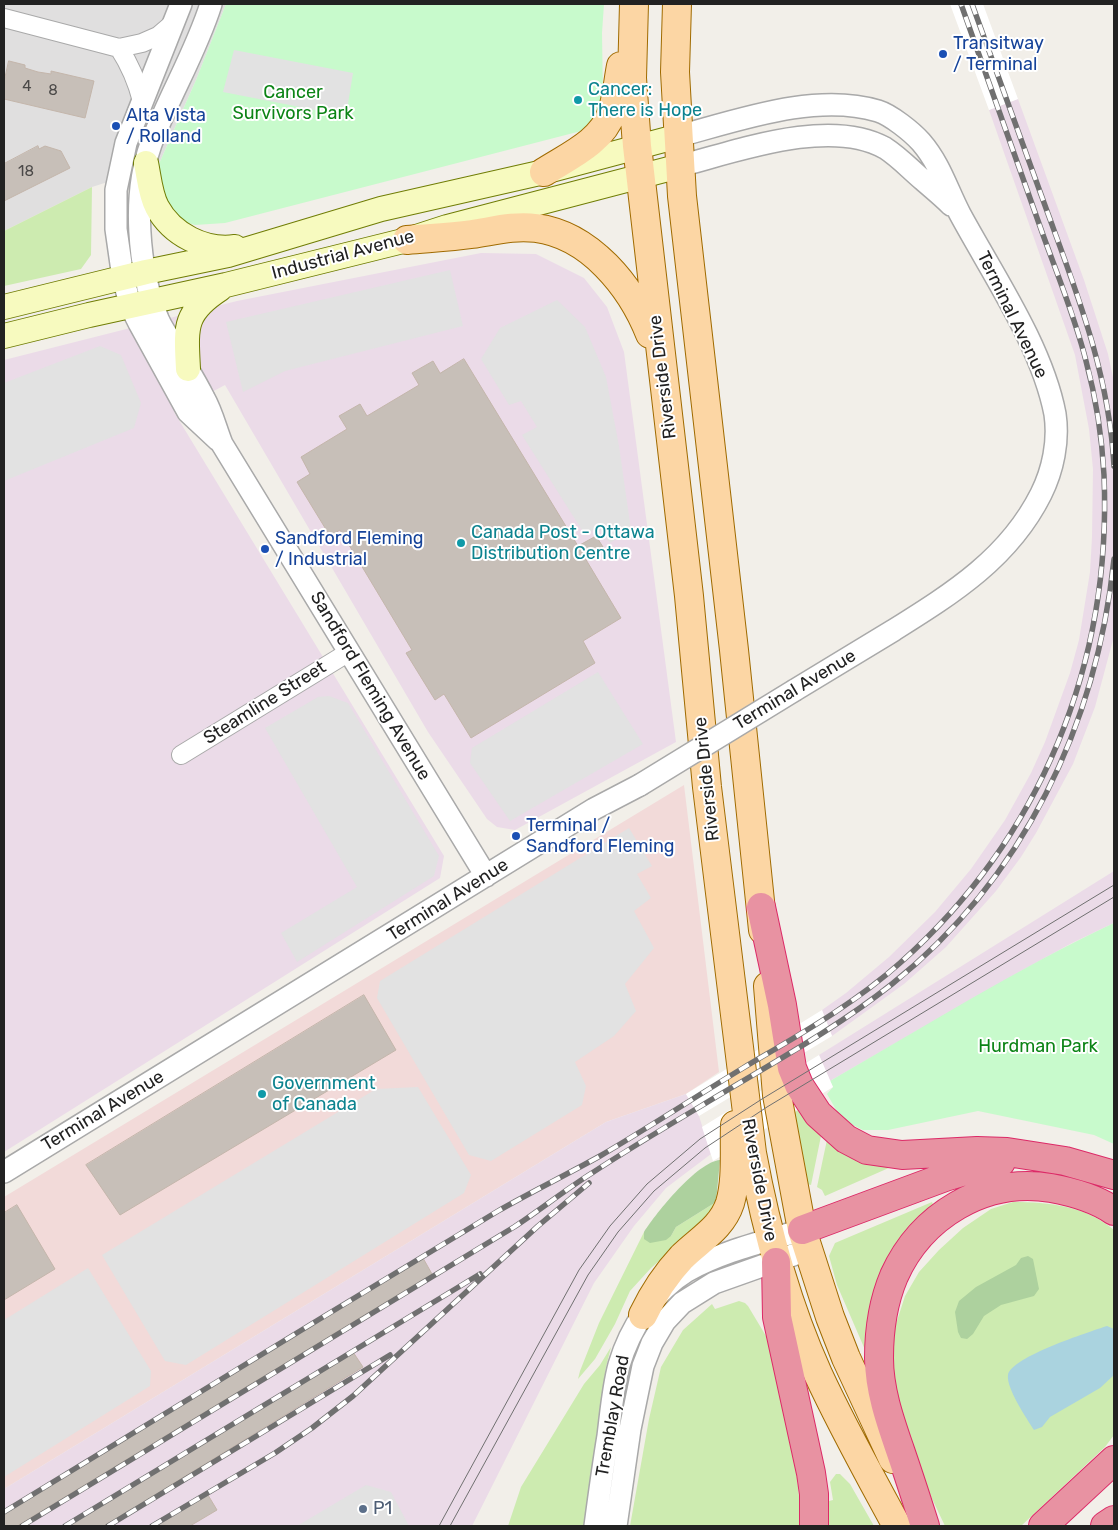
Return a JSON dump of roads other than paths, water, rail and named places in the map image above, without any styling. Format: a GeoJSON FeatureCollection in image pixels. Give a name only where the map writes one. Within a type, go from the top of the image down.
{"type":"FeatureCollection","features":[{"type":"Feature","properties":{"kind":"highway"},"geometry":{"type":"LineString","coordinates":[[761,907],[782,1005],[792,1068],[807,1100],[829,1126],[846,1139],[867,1150],[885,1153],[919,1155],[977,1151],[1007,1152],[1086,1166],[1114,1175]]}},
{"type":"Feature","properties":{"kind":"highway"},"geometry":{"type":"LineString","coordinates":[[804,1240],[968,1170],[996,1163],[1037,1157]]}},
{"type":"Feature","properties":{"kind":"highway"},"geometry":{"type":"LineString","coordinates":[[925,1526],[890,1419],[879,1361],[880,1339],[887,1296],[894,1276],[905,1256],[918,1238],[933,1223],[970,1198],[992,1190],[1022,1186],[1040,1186],[1064,1190],[1104,1204],[1114,1211]]}},
{"type":"Feature","properties":{"kind":"highway"},"geometry":{"type":"LineString","coordinates":[[773,1251],[777,1318],[811,1473],[814,1494],[814,1526]]}},
{"type":"Feature","properties":{"kind":"highway"},"geometry":{"type":"LineString","coordinates":[[1043,1526],[1114,1460]]}},
{"type":"Feature","properties":{"kind":"highway"},"geometry":{"type":"LineString","coordinates":[[1105,1526],[1114,1520]]}},
{"type":"Feature","properties":{"kind":"main road"},"geometry":{"type":"LineString","coordinates":[[544,172],[588,145],[598,136],[611,114],[634,4]]}},
{"type":"Feature","properties":{"kind":"main road","name":"Riverside Drive"},"geometry":{"type":"LineString","coordinates":[[634,4],[632,78],[637,146],[689,596],[707,787],[737,1039],[762,1211],[773,1251],[804,1341],[818,1374],[897,1526]]}},
{"type":"Feature","properties":{"kind":"main road","name":"Riverside Drive"},"geometry":{"type":"LineString","coordinates":[[677,4],[675,72],[682,196],[761,907],[777,1095],[804,1240],[830,1317],[846,1358],[925,1526]]}},
{"type":"Feature","properties":{"kind":"main road","name":"Industrial Avenue"},"geometry":{"type":"LineString","coordinates":[[4,307],[146,272],[228,255],[381,209],[544,172],[679,136]]}},
{"type":"Feature","properties":{"kind":"main road"},"geometry":{"type":"LineString","coordinates":[[146,163],[157,206],[170,224],[189,238],[214,246],[231,247],[279,240]]}},
{"type":"Feature","properties":{"kind":"main road","name":"Industrial Avenue"},"geometry":{"type":"LineString","coordinates":[[4,336],[89,315],[226,286],[407,240],[447,227],[680,166]]}},
{"type":"Feature","properties":{"kind":"main road"},"geometry":{"type":"LineString","coordinates":[[407,240],[472,234],[515,227],[536,228],[558,234],[576,243],[606,264],[624,284],[646,322],[662,368]]}},
{"type":"Feature","properties":{"kind":"main road"},"geometry":{"type":"LineString","coordinates":[[188,368],[186,338],[188,323],[205,299],[226,286]]}},
{"type":"Feature","properties":{"kind":"main road"},"geometry":{"type":"LineString","coordinates":[[642,1315],[653,1293],[683,1257],[714,1230],[730,1203],[734,1170],[737,1039]]}},
{"type":"Feature","properties":{"kind":"street"},"geometry":{"type":"LineString","coordinates":[[142,304],[123,278],[116,229],[116,190],[126,143],[181,4]]}},
{"type":"Feature","properties":{"kind":"street"},"geometry":{"type":"LineString","coordinates":[[142,304],[146,272],[141,245],[139,210],[142,179],[154,136],[211,4]]}},
{"type":"Feature","properties":{"kind":"street"},"geometry":{"type":"LineString","coordinates":[[4,18],[118,48],[142,43],[158,36],[172,24]]}},
{"type":"Feature","properties":{"kind":"street"},"geometry":{"type":"LineString","coordinates":[[118,48],[128,60],[137,80],[142,101]]}},
{"type":"Feature","properties":{"kind":"street","name":"Terminal Avenue"},"geometry":{"type":"LineString","coordinates":[[4,1172],[594,809],[640,785],[937,604],[963,586],[987,565],[1017,531],[1040,496],[1051,472],[1056,447],[1055,416],[1048,389],[1036,357],[1014,311],[959,212],[940,170],[920,141],[894,119],[880,111],[851,106],[805,107],[753,116],[679,136]]}},
{"type":"Feature","properties":{"kind":"street","name":"Terminal Avenue"},"geometry":{"type":"LineString","coordinates":[[680,166],[792,138],[816,136],[852,138],[871,142],[895,155],[936,189],[959,212]]}},
{"type":"Feature","properties":{"kind":"street","name":"Sandford Fleming Avenue"},"geometry":{"type":"LineString","coordinates":[[142,304],[160,322],[188,368],[206,400],[222,444],[486,876]]}},
{"type":"Feature","properties":{"kind":"street","name":"Sandford Fleming Avenue"},"geometry":{"type":"LineString","coordinates":[[142,304],[188,412],[222,444]]}},
{"type":"Feature","properties":{"kind":"street","name":"Steamline Street"},"geometry":{"type":"LineString","coordinates":[[181,755],[349,652]]}},
{"type":"Feature","properties":{"kind":"street","name":"Tremblay Road"},"geometry":{"type":"LineString","coordinates":[[616,1526],[636,1392],[642,1366],[652,1343],[665,1321],[682,1303],[714,1283],[773,1251],[804,1240]]}},
{"type":"Feature","properties":{"kind":"street","name":"Tremblay Road"},"geometry":{"type":"LineString","coordinates":[[595,1526],[619,1365],[632,1332],[642,1315],[657,1297],[686,1272],[720,1255],[773,1251]]}},
{"type":"Feature","properties":{"kind":"water"},"geometry":{"type":"Polygon","coordinates":[[[1107,1326],[1114,1329],[1114,1375],[1100,1388],[1050,1417],[1042,1427],[1034,1430],[1010,1388],[1008,1375],[1012,1368],[1036,1353],[1107,1326]]]}},
{"type":"Feature","properties":{"kind":"tram line"},"geometry":{"type":"LineString","coordinates":[[439,1526],[579,1270],[610,1226],[647,1184],[700,1139],[762,1099],[1114,885]]}},
{"type":"Feature","properties":{"kind":"tram line"},"geometry":{"type":"LineString","coordinates":[[450,1526],[588,1275],[618,1232],[654,1191],[705,1148],[767,1107],[1114,897]]}},
{"type":"Feature","properties":{"kind":"railway"},"geometry":{"type":"LineString","coordinates":[[4,1512],[510,1204],[618,1145],[804,1032],[863,993],[900,963],[950,914],[992,860],[1029,803],[1058,743],[1080,679],[1095,613],[1103,545],[1104,475],[1096,403],[1077,328],[961,4]]}},
{"type":"Feature","properties":{"kind":"railway"},"geometry":{"type":"LineString","coordinates":[[972,4],[1081,305],[1106,399],[1114,466]]}},
{"type":"Feature","properties":{"kind":"railway"},"geometry":{"type":"LineString","coordinates":[[22,1526],[514,1227],[619,1156],[823,1033],[892,984],[938,942],[980,896],[1015,847],[1046,794],[1071,738],[1091,680],[1105,620],[1114,559]]}},
{"type":"Feature","properties":{"kind":"railway"},"geometry":{"type":"LineString","coordinates":[[152,1526],[275,1453],[312,1428],[353,1396],[538,1226],[589,1183]]}},
{"type":"Feature","properties":{"kind":"railway"},"geometry":{"type":"LineString","coordinates":[[65,1526],[480,1274]]}},
{"type":"Feature","properties":{"kind":"railway"},"geometry":{"type":"LineString","coordinates":[[108,1526],[390,1355]]}},
{"type":"Feature","properties":{"kind":"place","name":"Transitway / Terminal"},"geometry":{"type":"Point","coordinates":[943,54]}},
{"type":"Feature","properties":{"kind":"place","name":"Cancer: There is Hope"},"geometry":{"type":"Point","coordinates":[578,100]}},
{"type":"Feature","properties":{"kind":"place","name":"Alta Vista / Rolland"},"geometry":{"type":"Point","coordinates":[116,126]}},
{"type":"Feature","properties":{"kind":"place","name":"Canada Post - Ottawa Distribution Centre"},"geometry":{"type":"Point","coordinates":[461,543]}},
{"type":"Feature","properties":{"kind":"place","name":"Sandford Fleming / Industrial"},"geometry":{"type":"Point","coordinates":[265,549]}},
{"type":"Feature","properties":{"kind":"place","name":"Terminal / Sandford Fleming"},"geometry":{"type":"Point","coordinates":[516,836]}},
{"type":"Feature","properties":{"kind":"place","name":"Government of Canada"},"geometry":{"type":"Point","coordinates":[262,1094]}},
{"type":"Feature","properties":{"kind":"place","name":"P1"},"geometry":{"type":"Point","coordinates":[363,1509]}},
{"type":"Feature","properties":{"kind":"park label","name":"Cancer Survivors Park"},"geometry":{"type":"Point","coordinates":[293,104]}},
{"type":"Feature","properties":{"kind":"park label","name":"Hurdman Park"},"geometry":{"type":"Point","coordinates":[1038,1047]}}]}
